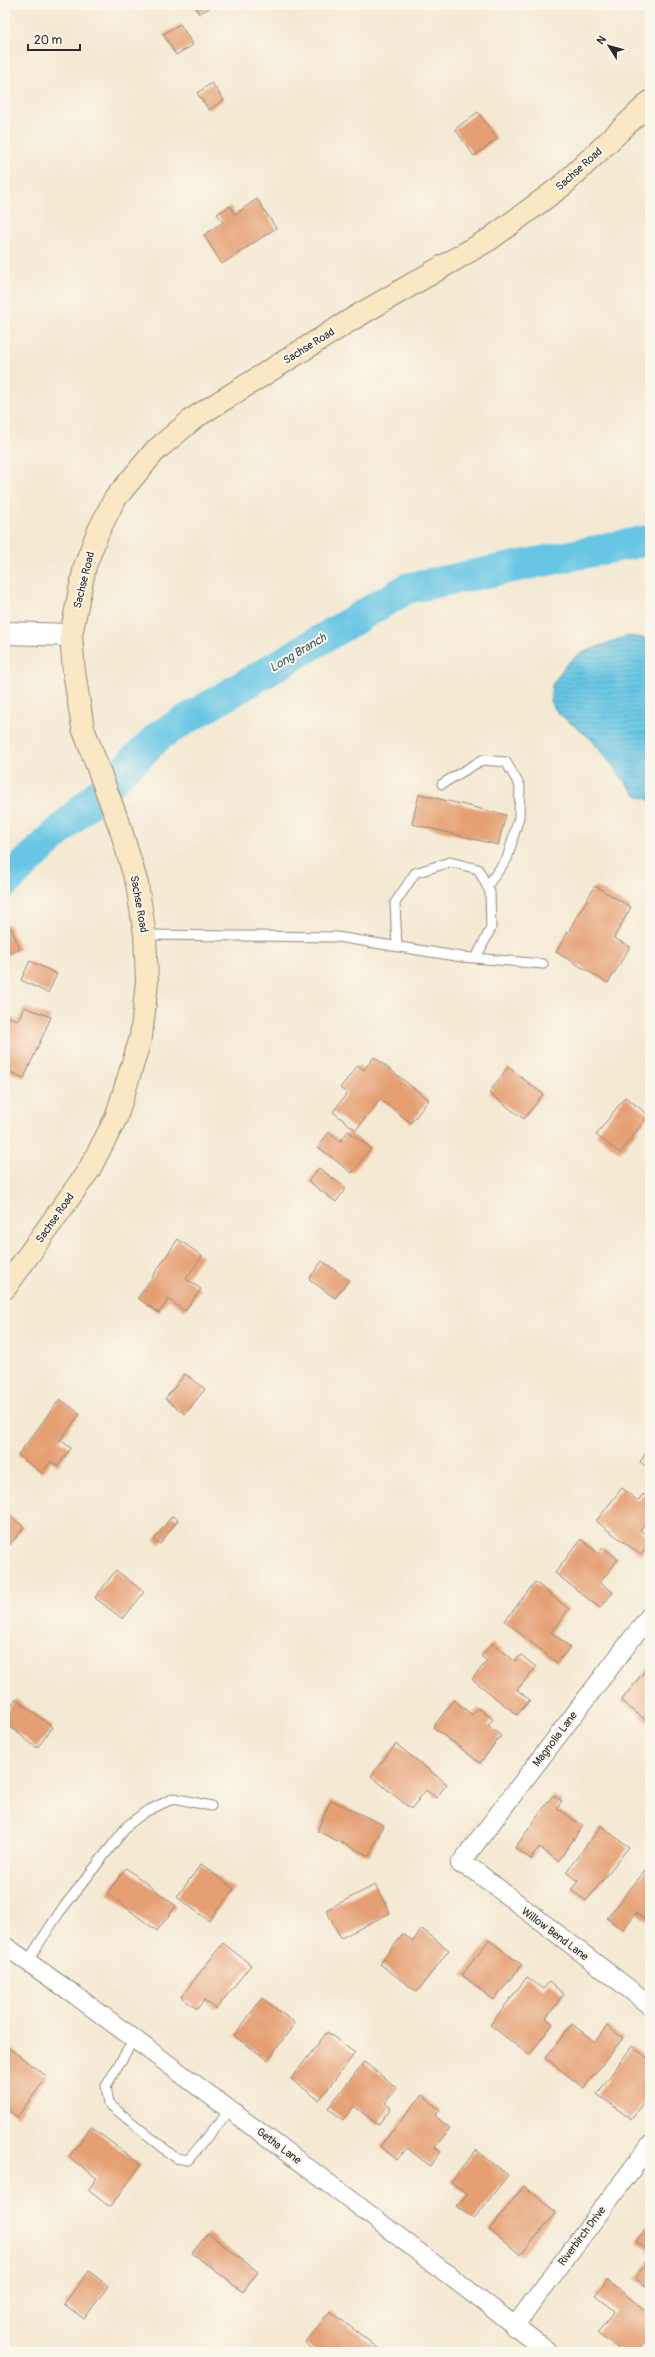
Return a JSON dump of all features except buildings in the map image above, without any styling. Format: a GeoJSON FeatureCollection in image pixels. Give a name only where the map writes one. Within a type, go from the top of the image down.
{"type":"FeatureCollection","features":[{"type":"Feature","properties":{"kind":"main road","name":"Sachse Road"},"geometry":{"type":"LineString","coordinates":[[5,1288],[89,1170],[116,1118],[141,1037],[147,981],[145,935],[137,884],[121,830],[83,728],[74,672],[71,635],[85,566],[98,532],[114,500],[155,451],[194,418],[256,378],[490,239],[563,184],[650,102]]}},
{"type":"Feature","properties":{"kind":"street"},"geometry":{"type":"LineString","coordinates":[[5,633],[71,635]]}},
{"type":"Feature","properties":{"kind":"street","name":"Magnolia Lane"},"geometry":{"type":"LineString","coordinates":[[460,1864],[650,1615]]}},
{"type":"Feature","properties":{"kind":"street","name":"Willow Bend Lane"},"geometry":{"type":"LineString","coordinates":[[460,1864],[474,1870],[650,2005]]}},
{"type":"Feature","properties":{"kind":"street","name":"Getha Lane"},"geometry":{"type":"LineString","coordinates":[[5,1946],[134,2039],[343,2194],[514,2327],[549,2352]]}},
{"type":"Feature","properties":{"kind":"street","name":"Riverbirch Drive"},"geometry":{"type":"LineString","coordinates":[[514,2327],[650,2145]]}},
{"type":"Feature","properties":{"kind":"lane"},"geometry":{"type":"LineString","coordinates":[[442,784],[482,760],[506,762],[520,786],[519,817],[507,859],[487,886]]}},
{"type":"Feature","properties":{"kind":"lane"},"geometry":{"type":"LineString","coordinates":[[397,946],[396,903],[415,873],[450,862],[478,869],[490,892],[491,928],[476,958]]}},
{"type":"Feature","properties":{"kind":"lane"},"geometry":{"type":"LineString","coordinates":[[145,935],[338,937],[476,958],[543,964]]}},
{"type":"Feature","properties":{"kind":"lane"},"geometry":{"type":"LineString","coordinates":[[27,1962],[59,1913],[128,1825],[145,1812],[174,1798],[211,1806]]}},
{"type":"Feature","properties":{"kind":"lane"},"geometry":{"type":"LineString","coordinates":[[134,2039],[106,2086],[109,2104],[176,2158],[188,2160],[230,2110]]}},
{"type":"Feature","properties":{"kind":"water"},"geometry":{"type":"Polygon","coordinates":[[[627,636],[650,639],[650,800],[636,795],[591,739],[558,713],[550,701],[552,685],[565,666],[579,654],[627,636]]]}},
{"type":"Feature","properties":{"kind":"waterway","name":"Long Branch"},"geometry":{"type":"LineString","coordinates":[[5,883],[160,735],[408,588],[650,540]]}}]}
